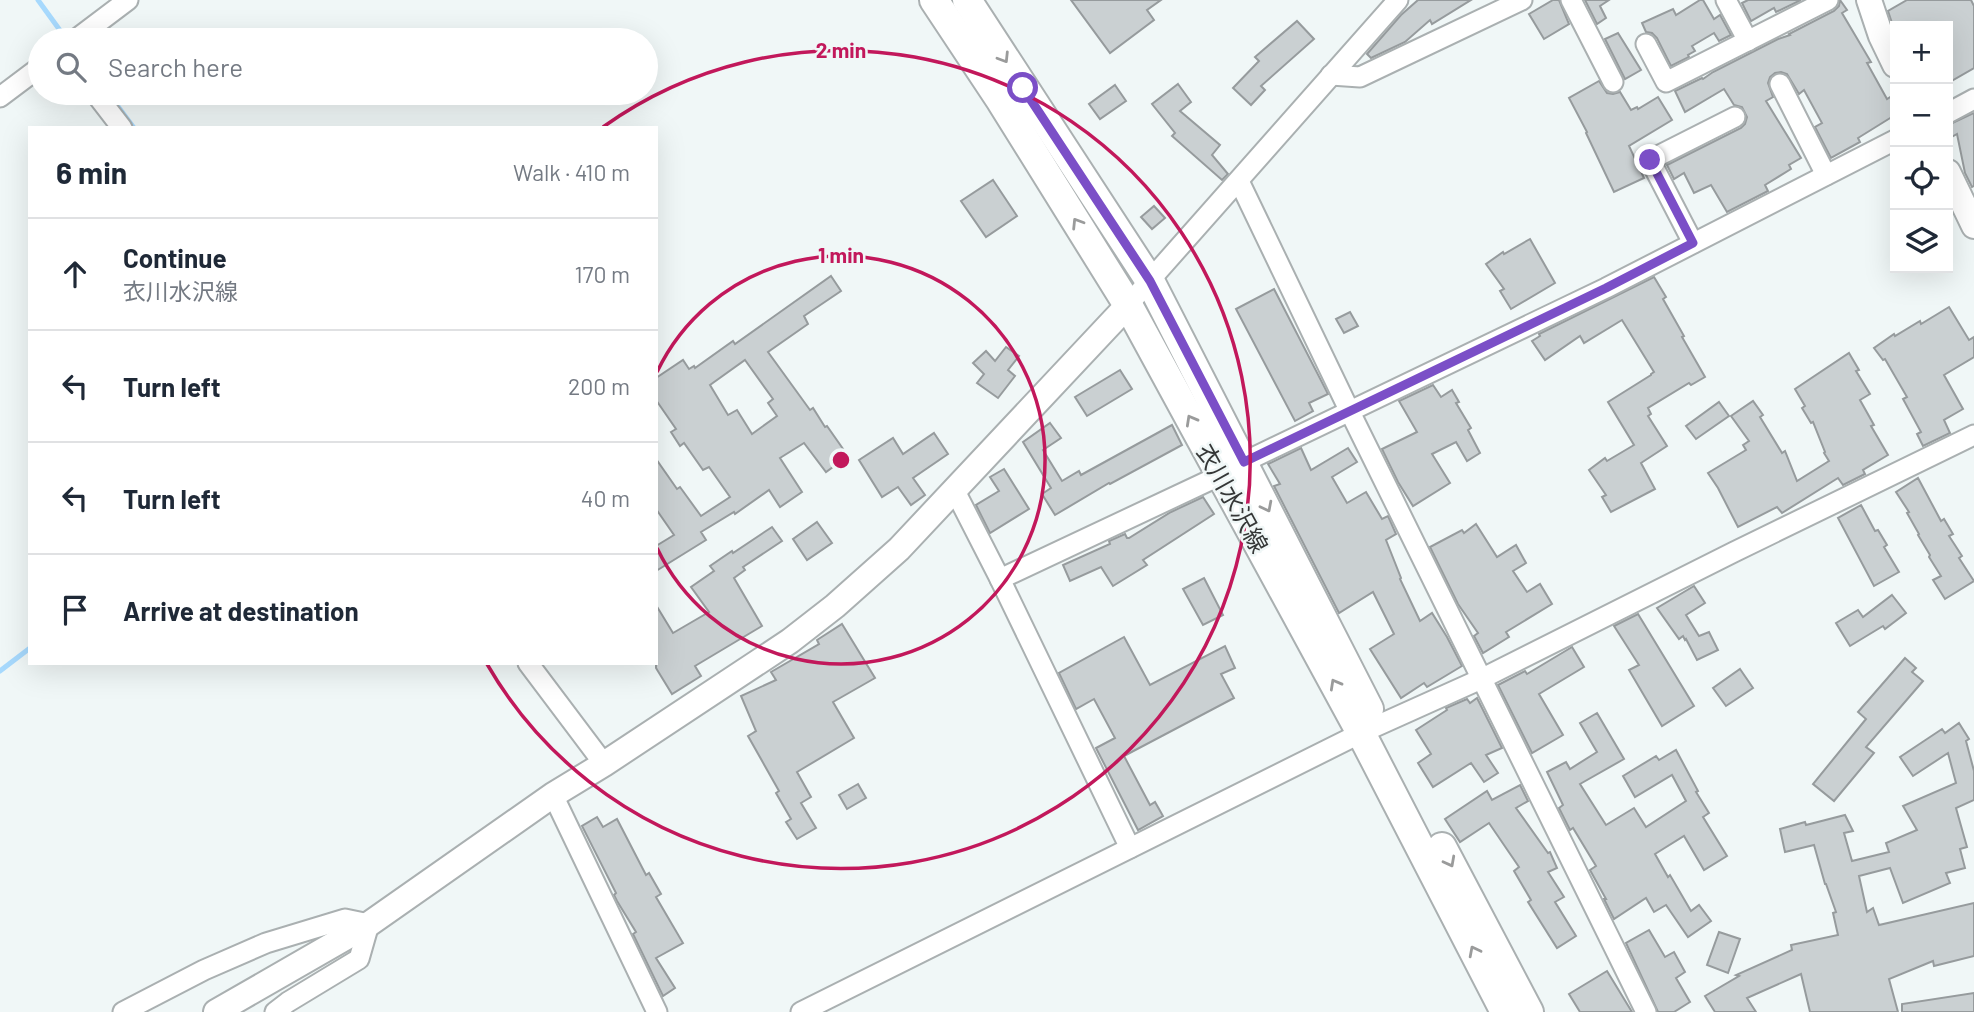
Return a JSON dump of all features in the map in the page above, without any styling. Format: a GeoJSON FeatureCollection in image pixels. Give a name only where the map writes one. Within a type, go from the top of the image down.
{"type":"FeatureCollection","features":[{"type":"Feature","properties":{"kind":"main road","name":"衣川水沢線"},"geometry":{"type":"LineString","coordinates":[[934,0],[1232,469]]}},
{"type":"Feature","properties":{"kind":"main road","name":"衣川水沢線"},"geometry":{"type":"LineString","coordinates":[[967,0],[1150,281],[1232,469],[1370,730],[1529,1012]]}},
{"type":"Feature","properties":{"kind":"main road","name":"衣川水沢線"},"geometry":{"type":"LineString","coordinates":[[1370,730],[1505,1012]]}},
{"type":"Feature","properties":{"kind":"street"},"geometry":{"type":"LineString","coordinates":[[91,28],[128,0]]}},
{"type":"Feature","properties":{"kind":"street"},"geometry":{"type":"LineString","coordinates":[[216,1012],[369,924],[553,795],[790,641],[835,606],[899,549],[1128,305],[1398,0]]}},
{"type":"Feature","properties":{"kind":"street"},"geometry":{"type":"LineString","coordinates":[[1331,75],[1360,77],[1522,0]]}},
{"type":"Feature","properties":{"kind":"street"},"geometry":{"type":"LineString","coordinates":[[1571,0],[1613,82]]}},
{"type":"Feature","properties":{"kind":"street"},"geometry":{"type":"LineString","coordinates":[[1726,0],[1748,41]]}},
{"type":"Feature","properties":{"kind":"street"},"geometry":{"type":"LineString","coordinates":[[1646,44],[1666,82],[1748,41],[1807,5],[1828,0]]}},
{"type":"Feature","properties":{"kind":"street"},"geometry":{"type":"LineString","coordinates":[[1869,0],[1890,55]]}},
{"type":"Feature","properties":{"kind":"street"},"geometry":{"type":"LineString","coordinates":[[0,97],[28,76]]}},
{"type":"Feature","properties":{"kind":"street"},"geometry":{"type":"LineString","coordinates":[[1780,84],[1826,175]]}},
{"type":"Feature","properties":{"kind":"street"},"geometry":{"type":"LineString","coordinates":[[1953,110],[1974,99]]}},
{"type":"Feature","properties":{"kind":"street"},"geometry":{"type":"LineString","coordinates":[[104,105],[120,126]]}},
{"type":"Feature","properties":{"kind":"street"},"geometry":{"type":"LineString","coordinates":[[1693,243],[1650,160],[1735,117]]}},
{"type":"Feature","properties":{"kind":"street"},"geometry":{"type":"LineString","coordinates":[[1000,579],[1606,288],[1890,143]]}},
{"type":"Feature","properties":{"kind":"street"},"geometry":{"type":"LineString","coordinates":[[1239,181],[1646,1012]]}},
{"type":"Feature","properties":{"kind":"street"},"geometry":{"type":"LineString","coordinates":[[1953,182],[1974,226]]}},
{"type":"Feature","properties":{"kind":"street"},"geometry":{"type":"LineString","coordinates":[[801,1012],[1974,435]]}},
{"type":"Feature","properties":{"kind":"street"},"geometry":{"type":"LineString","coordinates":[[955,491],[1130,848]]}},
{"type":"Feature","properties":{"kind":"street"},"geometry":{"type":"LineString","coordinates":[[530,665],[604,764]]}},
{"type":"Feature","properties":{"kind":"street"},"geometry":{"type":"LineString","coordinates":[[553,795],[657,1012]]}},
{"type":"Feature","properties":{"kind":"street"},"geometry":{"type":"LineString","coordinates":[[123,1012],[204,970],[266,943],[345,919],[369,924]]}},
{"type":"Feature","properties":{"kind":"street"},"geometry":{"type":"LineString","coordinates":[[285,1009],[359,959],[369,924]]}},
{"type":"Feature","properties":{"kind":"building"},"geometry":{"type":"Polygon","coordinates":[[[1071,0],[1161,0],[1147,10],[1154,20],[1110,53],[1071,0]]]}},
{"type":"Feature","properties":{"kind":"building"},"geometry":{"type":"Polygon","coordinates":[[[1418,0],[1471,0],[1432,24],[1430,20],[1405,42],[1371,58],[1367,54],[1418,0]]]}},
{"type":"Feature","properties":{"kind":"building"},"geometry":{"type":"Polygon","coordinates":[[[1553,0],[1559,0],[1569,24],[1544,39],[1529,14],[1553,0]]]}},
{"type":"Feature","properties":{"kind":"building"},"geometry":{"type":"Polygon","coordinates":[[[1585,0],[1609,0],[1600,6],[1606,18],[1597,24],[1585,0]]]}},
{"type":"Feature","properties":{"kind":"building"},"geometry":{"type":"Polygon","coordinates":[[[1703,0],[1714,19],[1720,15],[1731,35],[1719,41],[1714,33],[1692,46],[1695,51],[1688,55],[1689,57],[1671,66],[1657,38],[1646,32],[1642,23],[1673,9],[1676,15],[1703,0]]]}},
{"type":"Feature","properties":{"kind":"building"},"geometry":{"type":"Polygon","coordinates":[[[1748,0],[1801,0],[1776,12],[1774,8],[1751,21],[1742,3],[1748,0]]]}},
{"type":"Feature","properties":{"kind":"building"},"geometry":{"type":"Polygon","coordinates":[[[1840,0],[1847,10],[1842,13],[1871,62],[1867,63],[1887,99],[1890,97],[1890,118],[1858,138],[1860,142],[1831,158],[1815,127],[1822,123],[1804,90],[1799,94],[1787,74],[1775,73],[1768,83],[1773,97],[1766,101],[1801,158],[1789,165],[1791,169],[1765,185],[1768,191],[1727,212],[1711,185],[1694,193],[1684,173],[1674,179],[1667,165],[1741,128],[1747,117],[1742,107],[1734,105],[1724,89],[1685,112],[1675,91],[1790,35],[1839,6],[1840,0]]]}},
{"type":"Feature","properties":{"kind":"building"},"geometry":{"type":"Polygon","coordinates":[[[1907,0],[1971,0],[1974,6],[1974,68],[1953,80],[1953,21],[1891,21],[1888,11],[1907,0]]]}},
{"type":"Feature","properties":{"kind":"building"},"geometry":{"type":"Polygon","coordinates":[[[1297,21],[1314,39],[1261,86],[1265,90],[1251,105],[1233,88],[1259,61],[1255,57],[1297,21]]]}},
{"type":"Feature","properties":{"kind":"building"},"geometry":{"type":"Polygon","coordinates":[[[1618,33],[1641,70],[1625,79],[1605,39],[1618,33]]]}},
{"type":"Feature","properties":{"kind":"building"},"geometry":{"type":"Polygon","coordinates":[[[1599,81],[1607,93],[1620,92],[1631,110],[1637,107],[1638,109],[1658,97],[1672,120],[1629,146],[1644,178],[1614,192],[1569,98],[1599,81]]]}},
{"type":"Feature","properties":{"kind":"building"},"geometry":{"type":"Polygon","coordinates":[[[1178,84],[1191,102],[1180,111],[1220,145],[1212,155],[1228,174],[1222,180],[1172,136],[1175,133],[1152,104],[1178,84]]]}},
{"type":"Feature","properties":{"kind":"building"},"geometry":{"type":"Polygon","coordinates":[[[1115,85],[1126,101],[1100,119],[1089,104],[1115,85]]]}},
{"type":"Feature","properties":{"kind":"building"},"geometry":{"type":"Polygon","coordinates":[[[1974,113],[1972,187],[1965,173],[1957,134],[1953,136],[1953,123],[1974,113]]]}},
{"type":"Feature","properties":{"kind":"building"},"geometry":{"type":"Polygon","coordinates":[[[993,180],[1017,216],[986,237],[961,201],[993,180]]]}},
{"type":"Feature","properties":{"kind":"building"},"geometry":{"type":"Polygon","coordinates":[[[1154,206],[1165,218],[1152,229],[1141,217],[1154,206]]]}},
{"type":"Feature","properties":{"kind":"building"},"geometry":{"type":"Polygon","coordinates":[[[1530,239],[1555,283],[1511,309],[1500,291],[1504,289],[1486,264],[1530,239]]]}},
{"type":"Feature","properties":{"kind":"building"},"geometry":{"type":"Polygon","coordinates":[[[831,276],[841,291],[804,316],[808,324],[768,352],[848,456],[826,472],[804,443],[780,458],[802,492],[780,507],[769,490],[735,514],[734,512],[701,532],[706,540],[658,570],[658,545],[674,535],[658,512],[658,462],[701,516],[730,497],[709,467],[703,470],[684,443],[680,446],[671,432],[676,429],[658,403],[658,377],[683,360],[689,369],[694,366],[695,368],[733,341],[735,344],[831,276]],[[745,360],[710,385],[728,415],[737,410],[752,434],[777,416],[768,403],[773,399],[745,360]]]}},
{"type":"Feature","properties":{"kind":"building"},"geometry":{"type":"Polygon","coordinates":[[[1654,277],[1666,297],[1663,299],[1684,336],[1682,337],[1705,377],[1691,385],[1689,383],[1648,408],[1651,414],[1648,416],[1667,446],[1641,463],[1655,489],[1611,512],[1602,497],[1606,495],[1589,470],[1605,458],[1607,461],[1634,445],[1608,402],[1654,372],[1622,320],[1584,343],[1580,336],[1545,360],[1532,341],[1540,336],[1539,334],[1654,277]]]}},
{"type":"Feature","properties":{"kind":"building"},"geometry":{"type":"Polygon","coordinates":[[[1274,289],[1328,394],[1309,403],[1313,411],[1295,421],[1236,309],[1274,289]]]}},
{"type":"Feature","properties":{"kind":"building"},"geometry":{"type":"Polygon","coordinates":[[[1949,307],[1969,340],[1974,337],[1974,357],[1944,375],[1963,409],[1944,420],[1950,433],[1923,446],[1917,434],[1921,432],[1903,399],[1907,397],[1885,359],[1883,360],[1874,348],[1894,334],[1895,336],[1920,321],[1921,324],[1949,307]]]}},
{"type":"Feature","properties":{"kind":"building"},"geometry":{"type":"Polygon","coordinates":[[[1350,312],[1358,326],[1344,333],[1336,319],[1350,312]]]}},
{"type":"Feature","properties":{"kind":"building"},"geometry":{"type":"Polygon","coordinates":[[[1006,347],[1019,356],[1008,370],[1015,376],[998,398],[977,383],[984,374],[973,363],[986,351],[995,361],[1006,347]]]}},
{"type":"Feature","properties":{"kind":"building"},"geometry":{"type":"Polygon","coordinates":[[[1849,353],[1870,394],[1860,400],[1888,455],[1863,470],[1865,474],[1843,485],[1838,478],[1782,513],[1777,507],[1738,527],[1708,473],[1746,450],[1743,445],[1749,441],[1731,416],[1753,401],[1782,453],[1785,451],[1797,481],[1829,461],[1813,422],[1811,423],[1802,408],[1805,406],[1795,389],[1849,353]]]}},
{"type":"Feature","properties":{"kind":"building"},"geometry":{"type":"Polygon","coordinates":[[[1120,370],[1132,389],[1087,416],[1075,397],[1120,370]]]}},
{"type":"Feature","properties":{"kind":"building"},"geometry":{"type":"Polygon","coordinates":[[[1433,385],[1441,397],[1452,390],[1480,453],[1467,461],[1456,442],[1432,454],[1450,483],[1413,506],[1382,449],[1417,432],[1399,401],[1433,385]]]}},
{"type":"Feature","properties":{"kind":"building"},"geometry":{"type":"Polygon","coordinates":[[[1719,402],[1729,416],[1696,439],[1686,426],[1719,402]]]}},
{"type":"Feature","properties":{"kind":"building"},"geometry":{"type":"Polygon","coordinates":[[[1050,423],[1061,438],[1043,450],[1062,481],[1079,471],[1081,475],[1172,425],[1182,445],[1055,515],[1042,494],[1051,488],[1023,442],[1050,423]]]}},
{"type":"Feature","properties":{"kind":"building"},"geometry":{"type":"Polygon","coordinates":[[[934,433],[948,454],[913,478],[925,495],[911,505],[898,487],[882,497],[859,460],[893,438],[903,454],[934,433]]]}},
{"type":"Feature","properties":{"kind":"building"},"geometry":{"type":"Polygon","coordinates":[[[1301,448],[1311,470],[1348,448],[1357,462],[1332,477],[1347,503],[1366,492],[1382,519],[1388,516],[1396,534],[1386,540],[1400,579],[1420,621],[1432,613],[1462,666],[1427,687],[1424,683],[1401,698],[1370,649],[1394,634],[1373,592],[1339,613],[1274,486],[1280,484],[1268,464],[1301,448]]]}},
{"type":"Feature","properties":{"kind":"building"},"geometry":{"type":"Polygon","coordinates":[[[1004,469],[1029,509],[990,533],[976,505],[999,491],[990,477],[1004,469]]]}},
{"type":"Feature","properties":{"kind":"building"},"geometry":{"type":"Polygon","coordinates":[[[1918,478],[1941,521],[1944,519],[1953,534],[1949,536],[1974,581],[1945,599],[1933,580],[1941,576],[1896,492],[1918,478]]]}},
{"type":"Feature","properties":{"kind":"building"},"geometry":{"type":"Polygon","coordinates":[[[1203,497],[1214,514],[1143,560],[1147,565],[1113,586],[1101,567],[1070,581],[1063,565],[1110,544],[1109,541],[1125,534],[1129,538],[1171,512],[1203,497]]]}},
{"type":"Feature","properties":{"kind":"building"},"geometry":{"type":"Polygon","coordinates":[[[1861,505],[1875,531],[1878,530],[1887,545],[1884,547],[1899,572],[1874,586],[1838,518],[1861,505]]]}},
{"type":"Feature","properties":{"kind":"building"},"geometry":{"type":"Polygon","coordinates":[[[817,522],[832,543],[807,560],[793,539],[817,522]]]}},
{"type":"Feature","properties":{"kind":"building"},"geometry":{"type":"Polygon","coordinates":[[[1476,524],[1497,557],[1516,545],[1526,563],[1513,571],[1527,592],[1540,584],[1552,604],[1506,632],[1509,637],[1483,653],[1474,636],[1478,633],[1458,604],[1430,547],[1462,530],[1464,533],[1476,524]]]}},
{"type":"Feature","properties":{"kind":"building"},"geometry":{"type":"Polygon","coordinates":[[[772,527],[782,541],[743,567],[745,570],[734,578],[762,626],[695,666],[701,676],[672,694],[656,668],[658,608],[673,633],[709,612],[691,587],[714,571],[710,566],[732,551],[733,553],[772,527]]]}},
{"type":"Feature","properties":{"kind":"building"},"geometry":{"type":"Polygon","coordinates":[[[1204,578],[1223,615],[1203,625],[1183,589],[1204,578]]]}},
{"type":"Feature","properties":{"kind":"building"},"geometry":{"type":"Polygon","coordinates":[[[1694,586],[1705,603],[1686,615],[1699,636],[1709,632],[1718,650],[1697,660],[1686,639],[1683,636],[1679,639],[1657,608],[1694,586]]]}},
{"type":"Feature","properties":{"kind":"building"},"geometry":{"type":"Polygon","coordinates":[[[1892,595],[1906,613],[1885,629],[1883,626],[1850,646],[1836,623],[1858,610],[1863,617],[1892,595]]]}},
{"type":"Feature","properties":{"kind":"building"},"geometry":{"type":"Polygon","coordinates":[[[1638,614],[1694,706],[1662,726],[1629,670],[1639,665],[1614,626],[1638,614]]]}},
{"type":"Feature","properties":{"kind":"building"},"geometry":{"type":"Polygon","coordinates":[[[842,624],[875,678],[833,702],[854,738],[797,772],[811,797],[801,803],[816,828],[797,839],[786,822],[791,819],[776,793],[779,791],[748,736],[756,731],[741,696],[776,680],[771,672],[819,644],[817,640],[842,624]]]}},
{"type":"Feature","properties":{"kind":"building"},"geometry":{"type":"Polygon","coordinates":[[[1124,637],[1150,685],[1225,646],[1235,668],[1221,674],[1234,698],[1124,756],[1150,805],[1155,802],[1163,816],[1138,830],[1096,748],[1115,738],[1094,699],[1076,709],[1059,673],[1124,637]]]}},
{"type":"Feature","properties":{"kind":"building"},"geometry":{"type":"Polygon","coordinates":[[[1572,647],[1584,667],[1539,694],[1563,735],[1532,753],[1498,685],[1525,671],[1527,674],[1572,647]]]}},
{"type":"Feature","properties":{"kind":"building"},"geometry":{"type":"Polygon","coordinates":[[[1905,658],[1916,668],[1912,672],[1923,681],[1866,747],[1874,753],[1834,801],[1813,784],[1866,719],[1858,712],[1905,658]]]}},
{"type":"Feature","properties":{"kind":"building"},"geometry":{"type":"Polygon","coordinates":[[[1740,669],[1753,688],[1726,706],[1713,688],[1740,669]]]}},
{"type":"Feature","properties":{"kind":"building"},"geometry":{"type":"Polygon","coordinates":[[[1477,698],[1502,748],[1486,755],[1498,773],[1484,782],[1471,763],[1433,787],[1418,763],[1431,754],[1416,730],[1447,710],[1446,708],[1467,699],[1470,703],[1477,698]]]}},
{"type":"Feature","properties":{"kind":"building"},"geometry":{"type":"Polygon","coordinates":[[[1597,713],[1624,759],[1580,784],[1606,825],[1634,808],[1646,827],[1686,801],[1672,775],[1635,797],[1623,776],[1656,756],[1659,760],[1676,750],[1709,813],[1703,817],[1727,856],[1704,870],[1684,836],[1655,854],[1691,911],[1699,905],[1711,921],[1688,937],[1666,905],[1654,912],[1646,898],[1614,919],[1590,870],[1596,866],[1573,828],[1570,830],[1559,808],[1563,805],[1547,772],[1566,762],[1570,769],[1597,752],[1580,723],[1597,713]]]}},
{"type":"Feature","properties":{"kind":"building"},"geometry":{"type":"Polygon","coordinates":[[[1959,723],[1969,739],[1966,741],[1974,771],[1974,800],[1956,808],[1967,847],[1960,849],[1965,868],[1946,873],[1950,883],[1903,903],[1890,868],[1859,876],[1867,912],[1873,908],[1879,925],[1974,903],[1974,956],[1934,966],[1933,961],[1889,979],[1898,1012],[1810,1012],[1801,974],[1747,998],[1756,1012],[1715,1012],[1705,996],[1739,976],[1736,975],[1792,950],[1791,945],[1838,935],[1833,913],[1836,912],[1814,845],[1785,852],[1780,829],[1845,815],[1853,831],[1844,833],[1852,861],[1889,852],[1886,843],[1917,830],[1903,806],[1956,783],[1948,753],[1913,776],[1900,757],[1942,729],[1945,733],[1959,723]]]}},
{"type":"Feature","properties":{"kind":"building"},"geometry":{"type":"Polygon","coordinates":[[[858,784],[866,798],[847,809],[839,795],[858,784]]]}},
{"type":"Feature","properties":{"kind":"building"},"geometry":{"type":"Polygon","coordinates":[[[1520,785],[1528,801],[1516,808],[1548,853],[1550,852],[1557,868],[1548,872],[1564,897],[1555,902],[1576,936],[1557,948],[1528,902],[1531,900],[1514,871],[1519,867],[1489,823],[1460,842],[1445,819],[1487,791],[1492,800],[1520,785]]]}},
{"type":"Feature","properties":{"kind":"building"},"geometry":{"type":"Polygon","coordinates":[[[597,817],[603,827],[617,819],[646,875],[649,873],[661,894],[656,897],[683,943],[656,958],[675,988],[663,996],[633,934],[636,932],[617,901],[614,895],[616,893],[582,826],[597,817]]]}},
{"type":"Feature","properties":{"kind":"building"},"geometry":{"type":"Polygon","coordinates":[[[1649,930],[1665,957],[1674,952],[1685,972],[1676,978],[1690,1002],[1674,1012],[1658,1012],[1626,943],[1649,930]]]}},
{"type":"Feature","properties":{"kind":"building"},"geometry":{"type":"Polygon","coordinates":[[[1719,932],[1740,939],[1728,973],[1707,965],[1719,932]]]}},
{"type":"Feature","properties":{"kind":"building"},"geometry":{"type":"Polygon","coordinates":[[[1607,971],[1632,1012],[1580,1012],[1569,994],[1607,971]]]}},
{"type":"Feature","properties":{"kind":"building"},"geometry":{"type":"Polygon","coordinates":[[[1974,993],[1974,1012],[1902,1012],[1902,1004],[1974,993]]]}},
{"type":"Feature","properties":{"kind":"waterway"},"geometry":{"type":"LineString","coordinates":[[38,0],[58,28]]}},
{"type":"Feature","properties":{"kind":"waterway"},"geometry":{"type":"LineString","coordinates":[[117,105],[133,126]]}},
{"type":"Feature","properties":{"kind":"waterway"},"geometry":{"type":"LineString","coordinates":[[0,671],[28,650]]}},
{"type":"Feature","properties":{"kind":"route"},"geometry":{"type":"LineString","coordinates":[[1023,88],[1150,281],[1244,462],[1606,288],[1693,243],[1650,160]]}}]}
